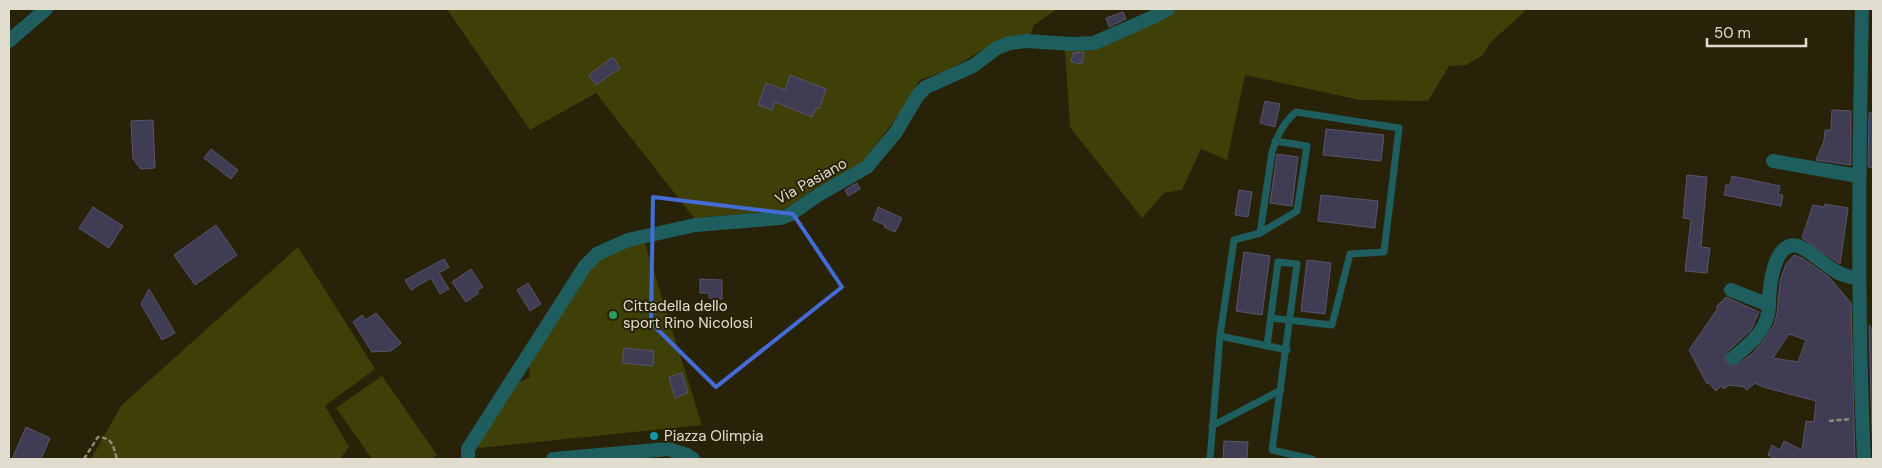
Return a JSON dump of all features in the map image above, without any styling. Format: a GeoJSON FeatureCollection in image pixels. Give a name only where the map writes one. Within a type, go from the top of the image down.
{"type":"FeatureCollection","features":[{"type":"Feature","properties":{"kind":"street"},"geometry":{"type":"LineString","coordinates":[[9,41],[46,9]]}},
{"type":"Feature","properties":{"kind":"street","name":"Via Pasiano"},"geometry":{"type":"LineString","coordinates":[[468,459],[468,448],[585,266],[597,254],[628,240],[695,225],[781,218],[791,214],[815,197],[867,167],[896,132],[918,95],[926,87],[974,66],[997,48],[1010,42],[1026,41],[1072,44],[1094,42],[1168,9]]}},
{"type":"Feature","properties":{"kind":"street"},"geometry":{"type":"LineString","coordinates":[[1862,9],[1858,176],[1864,459]]}},
{"type":"Feature","properties":{"kind":"street"},"geometry":{"type":"LineString","coordinates":[[1773,162],[1858,176]]}},
{"type":"Feature","properties":{"kind":"street"},"geometry":{"type":"LineString","coordinates":[[1733,358],[1756,340],[1769,316],[1769,295],[1774,264],[1785,248],[1798,246],[1838,273],[1859,280]]}},
{"type":"Feature","properties":{"kind":"street"},"geometry":{"type":"LineString","coordinates":[[1731,290],[1769,305]]}},
{"type":"Feature","properties":{"kind":"street"},"geometry":{"type":"LineString","coordinates":[[554,459],[668,449],[693,459]]}},
{"type":"Feature","properties":{"kind":"lane"},"geometry":{"type":"LineString","coordinates":[[1260,233],[1275,141],[1286,120],[1296,112],[1399,128],[1384,252],[1350,254],[1332,325],[1271,318]]}},
{"type":"Feature","properties":{"kind":"lane"},"geometry":{"type":"LineString","coordinates":[[1210,459],[1220,336],[1234,240],[1260,233],[1297,211],[1307,146],[1275,141]]}},
{"type":"Feature","properties":{"kind":"lane"},"geometry":{"type":"LineString","coordinates":[[1267,346],[1278,262],[1298,264],[1272,450],[1312,459]]}},
{"type":"Feature","properties":{"kind":"lane"},"geometry":{"type":"LineString","coordinates":[[1220,336],[1287,350]]}},
{"type":"Feature","properties":{"kind":"lane"},"geometry":{"type":"LineString","coordinates":[[1212,426],[1280,390]]}},
{"type":"Feature","properties":{"kind":"path"},"geometry":{"type":"LineString","coordinates":[[1829,421],[1862,418]]}},
{"type":"Feature","properties":{"kind":"path"},"geometry":{"type":"LineString","coordinates":[[84,459],[98,437],[110,440],[117,459]]}},
{"type":"Feature","properties":{"kind":"highlighted area"},"geometry":{"type":"Polygon","coordinates":[[[653,197],[793,214],[842,287],[716,387],[651,323],[653,197]]]}},
{"type":"Feature","properties":{"kind":"shaded area"},"geometry":{"type":"Polygon","coordinates":[[[447,9],[1057,9],[1034,25],[1030,35],[1003,38],[950,69],[920,80],[900,113],[860,164],[807,193],[791,206],[778,211],[694,218],[596,93],[530,130],[447,9]]]}},
{"type":"Feature","properties":{"kind":"shaded area"},"geometry":{"type":"Polygon","coordinates":[[[1174,9],[1525,9],[1490,43],[1483,55],[1466,65],[1449,66],[1428,101],[1360,100],[1245,75],[1227,160],[1201,149],[1182,190],[1164,193],[1142,218],[1070,127],[1065,48],[1174,9]]]}},
{"type":"Feature","properties":{"kind":"shaded area","name":"Cittadella dello sport Rino Nicolosi"},"geometry":{"type":"Polygon","coordinates":[[[644,240],[702,425],[478,448],[482,432],[515,384],[530,377],[528,359],[591,264],[644,240]]]}},
{"type":"Feature","properties":{"kind":"shaded area"},"geometry":{"type":"Polygon","coordinates":[[[298,247],[375,369],[325,406],[349,447],[340,459],[91,459],[121,406],[298,247]]]}},
{"type":"Feature","properties":{"kind":"shaded area"},"geometry":{"type":"Polygon","coordinates":[[[382,376],[437,455],[432,459],[372,459],[336,408],[382,376]]]}},
{"type":"Feature","properties":{"kind":"building"},"geometry":{"type":"Polygon","coordinates":[[[1123,12],[1126,19],[1109,27],[1106,18],[1123,12]]]}},
{"type":"Feature","properties":{"kind":"building"},"geometry":{"type":"Polygon","coordinates":[[[1084,52],[1082,64],[1071,62],[1073,53],[1084,52]]]}},
{"type":"Feature","properties":{"kind":"building"},"geometry":{"type":"Polygon","coordinates":[[[613,57],[620,68],[596,85],[589,75],[613,57]]]}},
{"type":"Feature","properties":{"kind":"building"},"geometry":{"type":"Polygon","coordinates":[[[790,75],[826,89],[819,109],[816,108],[812,117],[775,102],[772,110],[758,105],[766,83],[785,90],[790,75]]]}},
{"type":"Feature","properties":{"kind":"building"},"geometry":{"type":"Polygon","coordinates":[[[1265,101],[1280,104],[1275,127],[1260,123],[1265,101]]]}},
{"type":"Feature","properties":{"kind":"building"},"geometry":{"type":"Polygon","coordinates":[[[1832,110],[1851,111],[1851,165],[1816,160],[1824,141],[1825,130],[1831,130],[1832,110]]]}},
{"type":"Feature","properties":{"kind":"building"},"geometry":{"type":"Polygon","coordinates":[[[1869,113],[1873,113],[1873,168],[1868,167],[1869,113]]]}},
{"type":"Feature","properties":{"kind":"building"},"geometry":{"type":"Polygon","coordinates":[[[153,120],[155,168],[141,169],[133,159],[131,121],[153,120]]]}},
{"type":"Feature","properties":{"kind":"building"},"geometry":{"type":"Polygon","coordinates":[[[1326,129],[1384,135],[1381,161],[1323,155],[1326,129]]]}},
{"type":"Feature","properties":{"kind":"building"},"geometry":{"type":"Polygon","coordinates":[[[211,149],[238,170],[231,179],[204,158],[211,149]]]}},
{"type":"Feature","properties":{"kind":"building"},"geometry":{"type":"Polygon","coordinates":[[[1277,154],[1298,157],[1292,206],[1270,203],[1277,154]]]}},
{"type":"Feature","properties":{"kind":"building"},"geometry":{"type":"Polygon","coordinates":[[[1687,175],[1707,177],[1701,247],[1710,248],[1707,273],[1685,271],[1691,219],[1683,218],[1687,175]]]}},
{"type":"Feature","properties":{"kind":"building"},"geometry":{"type":"Polygon","coordinates":[[[1732,176],[1780,186],[1778,194],[1783,195],[1781,206],[1724,195],[1726,185],[1730,185],[1732,176]]]}},
{"type":"Feature","properties":{"kind":"building"},"geometry":{"type":"Polygon","coordinates":[[[857,183],[860,189],[848,196],[845,190],[857,183]]]}},
{"type":"Feature","properties":{"kind":"building"},"geometry":{"type":"Polygon","coordinates":[[[1239,190],[1252,192],[1248,217],[1235,215],[1239,190]]]}},
{"type":"Feature","properties":{"kind":"building"},"geometry":{"type":"Polygon","coordinates":[[[1321,195],[1378,201],[1375,228],[1318,221],[1321,195]]]}},
{"type":"Feature","properties":{"kind":"building"},"geometry":{"type":"Polygon","coordinates":[[[1825,204],[1848,208],[1840,264],[1802,238],[1813,205],[1824,207],[1825,204]]]}},
{"type":"Feature","properties":{"kind":"building"},"geometry":{"type":"Polygon","coordinates":[[[93,207],[123,226],[109,248],[79,228],[93,207]]]}},
{"type":"Feature","properties":{"kind":"building"},"geometry":{"type":"Polygon","coordinates":[[[878,207],[902,218],[895,232],[873,220],[878,207]]]}},
{"type":"Feature","properties":{"kind":"building"},"geometry":{"type":"Polygon","coordinates":[[[216,225],[237,255],[195,285],[174,255],[216,225]]]}},
{"type":"Feature","properties":{"kind":"building"},"geometry":{"type":"Polygon","coordinates":[[[1244,252],[1270,256],[1262,315],[1236,311],[1244,252]]]}},
{"type":"Feature","properties":{"kind":"building"},"geometry":{"type":"Polygon","coordinates":[[[1794,255],[1802,258],[1828,276],[1851,303],[1855,459],[1776,459],[1768,455],[1772,445],[1780,450],[1784,441],[1802,450],[1806,421],[1814,422],[1816,401],[1763,387],[1755,383],[1747,390],[1744,387],[1729,385],[1724,389],[1721,386],[1716,391],[1708,382],[1707,384],[1689,350],[1718,308],[1716,307],[1726,297],[1759,312],[1751,330],[1727,352],[1725,360],[1730,366],[1735,366],[1752,354],[1774,325],[1780,281],[1786,264],[1794,255]],[[1789,334],[1773,358],[1798,362],[1806,340],[1789,334]]]}},
{"type":"Feature","properties":{"kind":"building"},"geometry":{"type":"Polygon","coordinates":[[[444,259],[449,267],[439,273],[449,289],[440,294],[431,278],[411,290],[405,280],[444,259]]]}},
{"type":"Feature","properties":{"kind":"building"},"geometry":{"type":"Polygon","coordinates":[[[1307,260],[1331,263],[1325,314],[1301,311],[1307,260]]]}},
{"type":"Feature","properties":{"kind":"building"},"geometry":{"type":"Polygon","coordinates":[[[471,269],[483,287],[477,291],[479,293],[466,302],[452,282],[471,269]]]}},
{"type":"Feature","properties":{"kind":"building"},"geometry":{"type":"Polygon","coordinates":[[[700,279],[722,280],[722,299],[709,298],[709,293],[700,293],[700,279]]]}},
{"type":"Feature","properties":{"kind":"building"},"geometry":{"type":"Polygon","coordinates":[[[528,283],[541,304],[530,311],[517,290],[528,283]]]}},
{"type":"Feature","properties":{"kind":"building"},"geometry":{"type":"Polygon","coordinates":[[[149,289],[175,333],[162,340],[141,304],[149,289]]]}},
{"type":"Feature","properties":{"kind":"building"},"geometry":{"type":"Polygon","coordinates":[[[376,313],[401,343],[391,351],[372,352],[353,322],[362,315],[366,320],[376,313]]]}},
{"type":"Feature","properties":{"kind":"building"},"geometry":{"type":"Polygon","coordinates":[[[1869,325],[1873,331],[1873,459],[1871,402],[1869,325]]]}},
{"type":"Feature","properties":{"kind":"building"},"geometry":{"type":"Polygon","coordinates":[[[624,348],[654,351],[653,366],[622,363],[624,348]]]}},
{"type":"Feature","properties":{"kind":"building"},"geometry":{"type":"Polygon","coordinates":[[[682,373],[688,393],[675,398],[669,377],[682,373]]]}},
{"type":"Feature","properties":{"kind":"building"},"geometry":{"type":"Polygon","coordinates":[[[26,427],[50,438],[41,459],[12,459],[26,427]]]}},
{"type":"Feature","properties":{"kind":"building"},"geometry":{"type":"Polygon","coordinates":[[[1224,441],[1248,442],[1247,459],[1223,459],[1224,441]]]}},
{"type":"Feature","properties":{"kind":"place","name":"Cittadella dello sport Rino Nicolosi"},"geometry":{"type":"Point","coordinates":[613,315]}},
{"type":"Feature","properties":{"kind":"place","name":"Piazza Olimpia"},"geometry":{"type":"Point","coordinates":[654,436]}}]}
